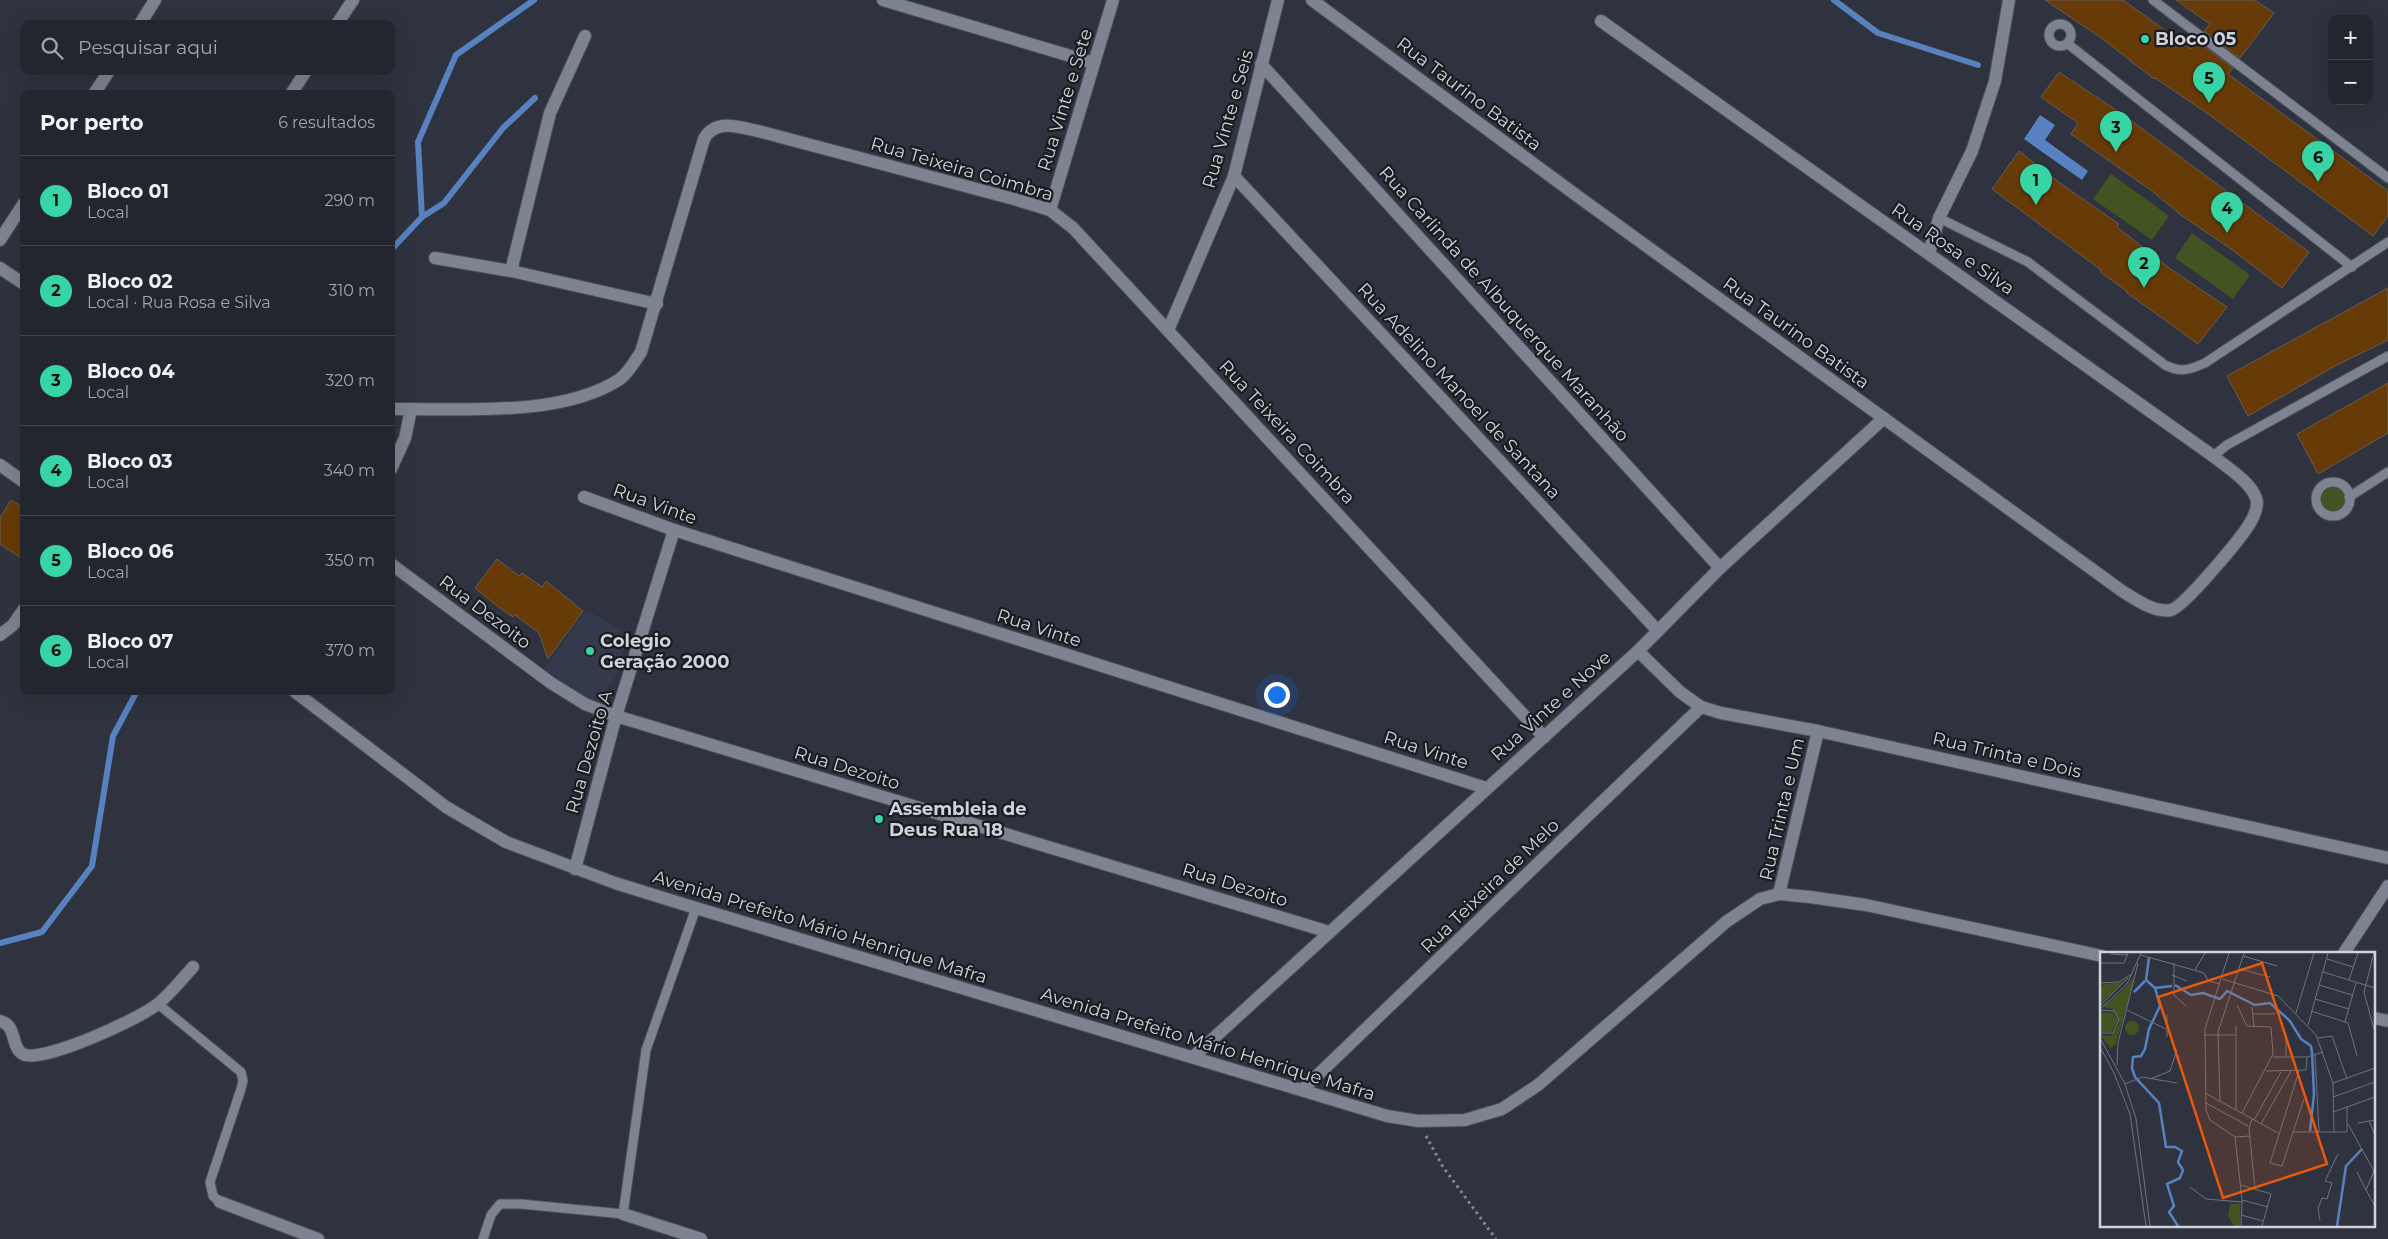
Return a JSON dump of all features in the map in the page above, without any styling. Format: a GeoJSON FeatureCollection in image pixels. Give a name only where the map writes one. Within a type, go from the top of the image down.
{"type":"FeatureCollection","features":[{"type":"Feature","properties":{"kind":"street"},"geometry":{"type":"LineString","coordinates":[[142,20],[155,0]]}},
{"type":"Feature","properties":{"kind":"street"},"geometry":{"type":"LineString","coordinates":[[340,20],[354,0]]}},
{"type":"Feature","properties":{"kind":"street"},"geometry":{"type":"LineString","coordinates":[[883,0],[1094,63]]}},
{"type":"Feature","properties":{"kind":"street","name":"Rua Vinte e Sete"},"geometry":{"type":"LineString","coordinates":[[1050,210],[1113,0]]}},
{"type":"Feature","properties":{"kind":"street","name":"Rua Vinte e Seis"},"geometry":{"type":"LineString","coordinates":[[1169,328],[1234,176],[1278,0]]}},
{"type":"Feature","properties":{"kind":"street","name":"Rua Taurino Batista"},"geometry":{"type":"LineString","coordinates":[[1312,0],[1576,195],[2141,603],[2171,610],[2180,605],[2203,581],[2250,523]]}},
{"type":"Feature","properties":{"kind":"street"},"geometry":{"type":"LineString","coordinates":[[1929,253],[1939,218],[1972,151],[1989,99],[1994,82],[2009,0]]}},
{"type":"Feature","properties":{"kind":"street","name":"Rua Rosa e Silva"},"geometry":{"type":"LineString","coordinates":[[1601,21],[2213,456],[2250,487],[2257,499],[2256,510],[2250,523]]}},
{"type":"Feature","properties":{"kind":"street"},"geometry":{"type":"LineString","coordinates":[[511,271],[550,113],[585,36]]}},
{"type":"Feature","properties":{"kind":"street","name":"Rua Carlinda de Albuquerque Maranhão"},"geometry":{"type":"LineString","coordinates":[[1261,64],[1720,568]]}},
{"type":"Feature","properties":{"kind":"street"},"geometry":{"type":"LineString","coordinates":[[97,90],[106,75]]}},
{"type":"Feature","properties":{"kind":"street"},"geometry":{"type":"LineString","coordinates":[[294,90],[303,75]]}},
{"type":"Feature","properties":{"kind":"street","name":"Rua Teixeira Coimbra"},"geometry":{"type":"LineString","coordinates":[[395,409],[529,407],[564,401],[599,390],[621,378],[641,352],[657,304],[704,139],[708,131],[718,126],[733,126],[762,132],[1050,210],[1074,228],[1169,328],[1544,737]]}},
{"type":"Feature","properties":{"kind":"street","name":"Rua Adelino Manoel de Santana"},"geometry":{"type":"LineString","coordinates":[[1234,176],[1658,631]]}},
{"type":"Feature","properties":{"kind":"street"},"geometry":{"type":"LineString","coordinates":[[0,240],[20,209]]}},
{"type":"Feature","properties":{"kind":"street"},"geometry":{"type":"LineString","coordinates":[[435,258],[511,271],[657,304]]}},
{"type":"Feature","properties":{"kind":"street"},"geometry":{"type":"LineString","coordinates":[[0,268],[20,281]]}},
{"type":"Feature","properties":{"kind":"street"},"geometry":{"type":"LineString","coordinates":[[395,459],[405,438],[411,409]]}},
{"type":"Feature","properties":{"kind":"street","name":"Rua Vinte e Nove"},"geometry":{"type":"LineString","coordinates":[[1193,1057],[1638,651],[1720,568],[1884,418]]}},
{"type":"Feature","properties":{"kind":"street"},"geometry":{"type":"LineString","coordinates":[[0,465],[20,479]]}},
{"type":"Feature","properties":{"kind":"street","name":"Rua Vinte"},"geometry":{"type":"LineString","coordinates":[[584,497],[674,530],[1486,788]]}},
{"type":"Feature","properties":{"kind":"street","name":"Rua Dezoito A"},"geometry":{"type":"LineString","coordinates":[[575,869],[616,716],[674,530]]}},
{"type":"Feature","properties":{"kind":"street","name":"Rua Dezoito"},"geometry":{"type":"LineString","coordinates":[[395,567],[551,683],[585,704],[616,716],[1329,932]]}},
{"type":"Feature","properties":{"kind":"street"},"geometry":{"type":"LineString","coordinates":[[0,635],[13,625],[20,615]]}},
{"type":"Feature","properties":{"kind":"street","name":"Rua Trinta e Dois"},"geometry":{"type":"LineString","coordinates":[[1638,651],[1680,692],[1701,707],[1721,713],[1818,731],[2388,858]]}},
{"type":"Feature","properties":{"kind":"street","name":"Avenida Prefeito Mário Henrique Mafra"},"geometry":{"type":"LineString","coordinates":[[299,695],[446,807],[506,842],[575,869],[696,908],[1387,1116],[1418,1121],[1466,1120],[1502,1109],[1538,1085],[1726,922],[1760,899],[1779,894],[1866,905],[2100,956]]}},
{"type":"Feature","properties":{"kind":"street","name":"Rua Teixeira de Melo"},"geometry":{"type":"LineString","coordinates":[[1302,1090],[1701,707]]}},
{"type":"Feature","properties":{"kind":"street","name":"Rua Trinta e Um"},"geometry":{"type":"LineString","coordinates":[[1779,894],[1818,731]]}},
{"type":"Feature","properties":{"kind":"street"},"geometry":{"type":"LineString","coordinates":[[2345,952],[2388,886]]}},
{"type":"Feature","properties":{"kind":"street"},"geometry":{"type":"LineString","coordinates":[[0,1020],[11,1028],[18,1050],[22,1054],[37,1056],[95,1037],[158,1004],[193,967]]}},
{"type":"Feature","properties":{"kind":"street"},"geometry":{"type":"LineString","coordinates":[[220,1202],[318,1239]]}},
{"type":"Feature","properties":{"kind":"street"},"geometry":{"type":"LineString","coordinates":[[623,1214],[701,1239]]}},
{"type":"Feature","properties":{"kind":"lane"},"geometry":{"type":"LineString","coordinates":[[2153,0],[2388,178]]}},
{"type":"Feature","properties":{"kind":"lane"},"geometry":{"type":"LineString","coordinates":[[2068,44],[2352,267]]}},
{"type":"Feature","properties":{"kind":"lane"},"geometry":{"type":"LineString","coordinates":[[1939,218],[2028,262],[2165,365],[2181,371],[2190,370],[2205,363],[2388,242]]}},
{"type":"Feature","properties":{"kind":"lane"},"geometry":{"type":"LineString","coordinates":[[2213,456],[2227,445],[2388,356]]}},
{"type":"Feature","properties":{"kind":"lane"},"geometry":{"type":"LineString","coordinates":[[2349,497],[2388,472]]}},
{"type":"Feature","properties":{"kind":"lane"},"geometry":{"type":"LineString","coordinates":[[483,1239],[491,1215],[500,1204],[521,1204],[623,1214],[646,1050],[696,908]]}},
{"type":"Feature","properties":{"kind":"lane"},"geometry":{"type":"LineString","coordinates":[[158,1004],[241,1072],[243,1081],[241,1089],[210,1182],[213,1196],[220,1202]]}},
{"type":"Feature","properties":{"kind":"path"},"geometry":{"type":"LineString","coordinates":[[1418,1121],[1443,1167],[1496,1239]]}},
{"type":"Feature","properties":{"kind":"shaded area","name":"Colegio Geração 2000"},"geometry":{"type":"Polygon","coordinates":[[[586,610],[628,634],[618,673],[597,704],[544,669],[586,610]]]}},
{"type":"Feature","properties":{"kind":"green space"},"geometry":{"type":"Polygon","coordinates":[[[2111,174],[2169,216],[2152,240],[2093,199],[2111,174]]]}},
{"type":"Feature","properties":{"kind":"green space"},"geometry":{"type":"Polygon","coordinates":[[[2192,233],[2250,275],[2233,299],[2175,258],[2192,233]]]}},
{"type":"Feature","properties":{"kind":"green space"},"geometry":{"type":"Polygon","coordinates":[[[2333,482],[2345,487],[2350,499],[2345,511],[2333,516],[2321,511],[2316,499],[2321,487],[2333,482]]]}},
{"type":"Feature","properties":{"kind":"water"},"geometry":{"type":"Polygon","coordinates":[[[2040,115],[2055,125],[2045,140],[2088,171],[2082,180],[2024,139],[2040,115]]]}},
{"type":"Feature","properties":{"kind":"building"},"geometry":{"type":"Polygon","coordinates":[[[2045,0],[2123,0],[2191,49],[2197,41],[2233,68],[2228,74],[2388,191],[2388,216],[2373,236],[2214,118],[2154,79],[2104,40],[2045,0]]]}},
{"type":"Feature","properties":{"kind":"building"},"geometry":{"type":"Polygon","coordinates":[[[2176,0],[2255,0],[2274,13],[2240,58],[2204,31],[2210,24],[2176,0]]]}},
{"type":"Feature","properties":{"kind":"building"},"geometry":{"type":"Polygon","coordinates":[[[2059,72],[2125,116],[2309,252],[2282,288],[2231,249],[2181,215],[2152,191],[2071,134],[2078,123],[2041,97],[2059,72]]]}},
{"type":"Feature","properties":{"kind":"building"},"geometry":{"type":"Polygon","coordinates":[[[2019,151],[2064,186],[2119,224],[2117,227],[2172,270],[2227,307],[2198,344],[2126,292],[2100,272],[2101,270],[1992,189],[2019,151]]]}},
{"type":"Feature","properties":{"kind":"building"},"geometry":{"type":"Polygon","coordinates":[[[2388,288],[2388,340],[2335,366],[2248,416],[2227,376],[2388,288]]]}},
{"type":"Feature","properties":{"kind":"building"},"geometry":{"type":"Polygon","coordinates":[[[2388,383],[2388,433],[2318,474],[2297,434],[2388,383]]]}},
{"type":"Feature","properties":{"kind":"building"},"geometry":{"type":"Polygon","coordinates":[[[11,500],[20,506],[20,557],[0,544],[0,518],[11,500]]]}},
{"type":"Feature","properties":{"kind":"building"},"geometry":{"type":"Polygon","coordinates":[[[497,559],[519,576],[522,573],[542,587],[546,581],[583,611],[548,659],[539,633],[515,615],[513,617],[497,606],[475,588],[497,559]]]}},
{"type":"Feature","properties":{"kind":"waterway"},"geometry":{"type":"LineString","coordinates":[[395,246],[422,217],[418,142],[456,55],[534,0]]}},
{"type":"Feature","properties":{"kind":"waterway"},"geometry":{"type":"LineString","coordinates":[[1834,0],[1878,33],[1978,65]]}},
{"type":"Feature","properties":{"kind":"waterway"},"geometry":{"type":"LineString","coordinates":[[422,217],[444,203],[503,128],[535,98]]}},
{"type":"Feature","properties":{"kind":"waterway"},"geometry":{"type":"LineString","coordinates":[[0,943],[42,932],[92,866],[113,736],[135,695]]}},
{"type":"Feature","properties":{"kind":"place","name":"Bloco 05"},"geometry":{"type":"Point","coordinates":[2145,39]}},
{"type":"Feature","properties":{"kind":"place","name":"Bloco 06"},"geometry":{"type":"Point","coordinates":[2209,103]}},
{"type":"Feature","properties":{"kind":"place","name":"Bloco 04"},"geometry":{"type":"Point","coordinates":[2116,152]}},
{"type":"Feature","properties":{"kind":"place","name":"Bloco 07"},"geometry":{"type":"Point","coordinates":[2318,182]}},
{"type":"Feature","properties":{"kind":"place","name":"Bloco 01"},"geometry":{"type":"Point","coordinates":[2036,205]}},
{"type":"Feature","properties":{"kind":"place","name":"Bloco 03"},"geometry":{"type":"Point","coordinates":[2227,233]}},
{"type":"Feature","properties":{"kind":"place","name":"Bloco 02"},"geometry":{"type":"Point","coordinates":[2144,288]}},
{"type":"Feature","properties":{"kind":"place","name":"Colegio Geração 2000"},"geometry":{"type":"Point","coordinates":[590,651]}},
{"type":"Feature","properties":{"kind":"place","name":"Assembleia de Deus Rua 18"},"geometry":{"type":"Point","coordinates":[879,819]}}]}
